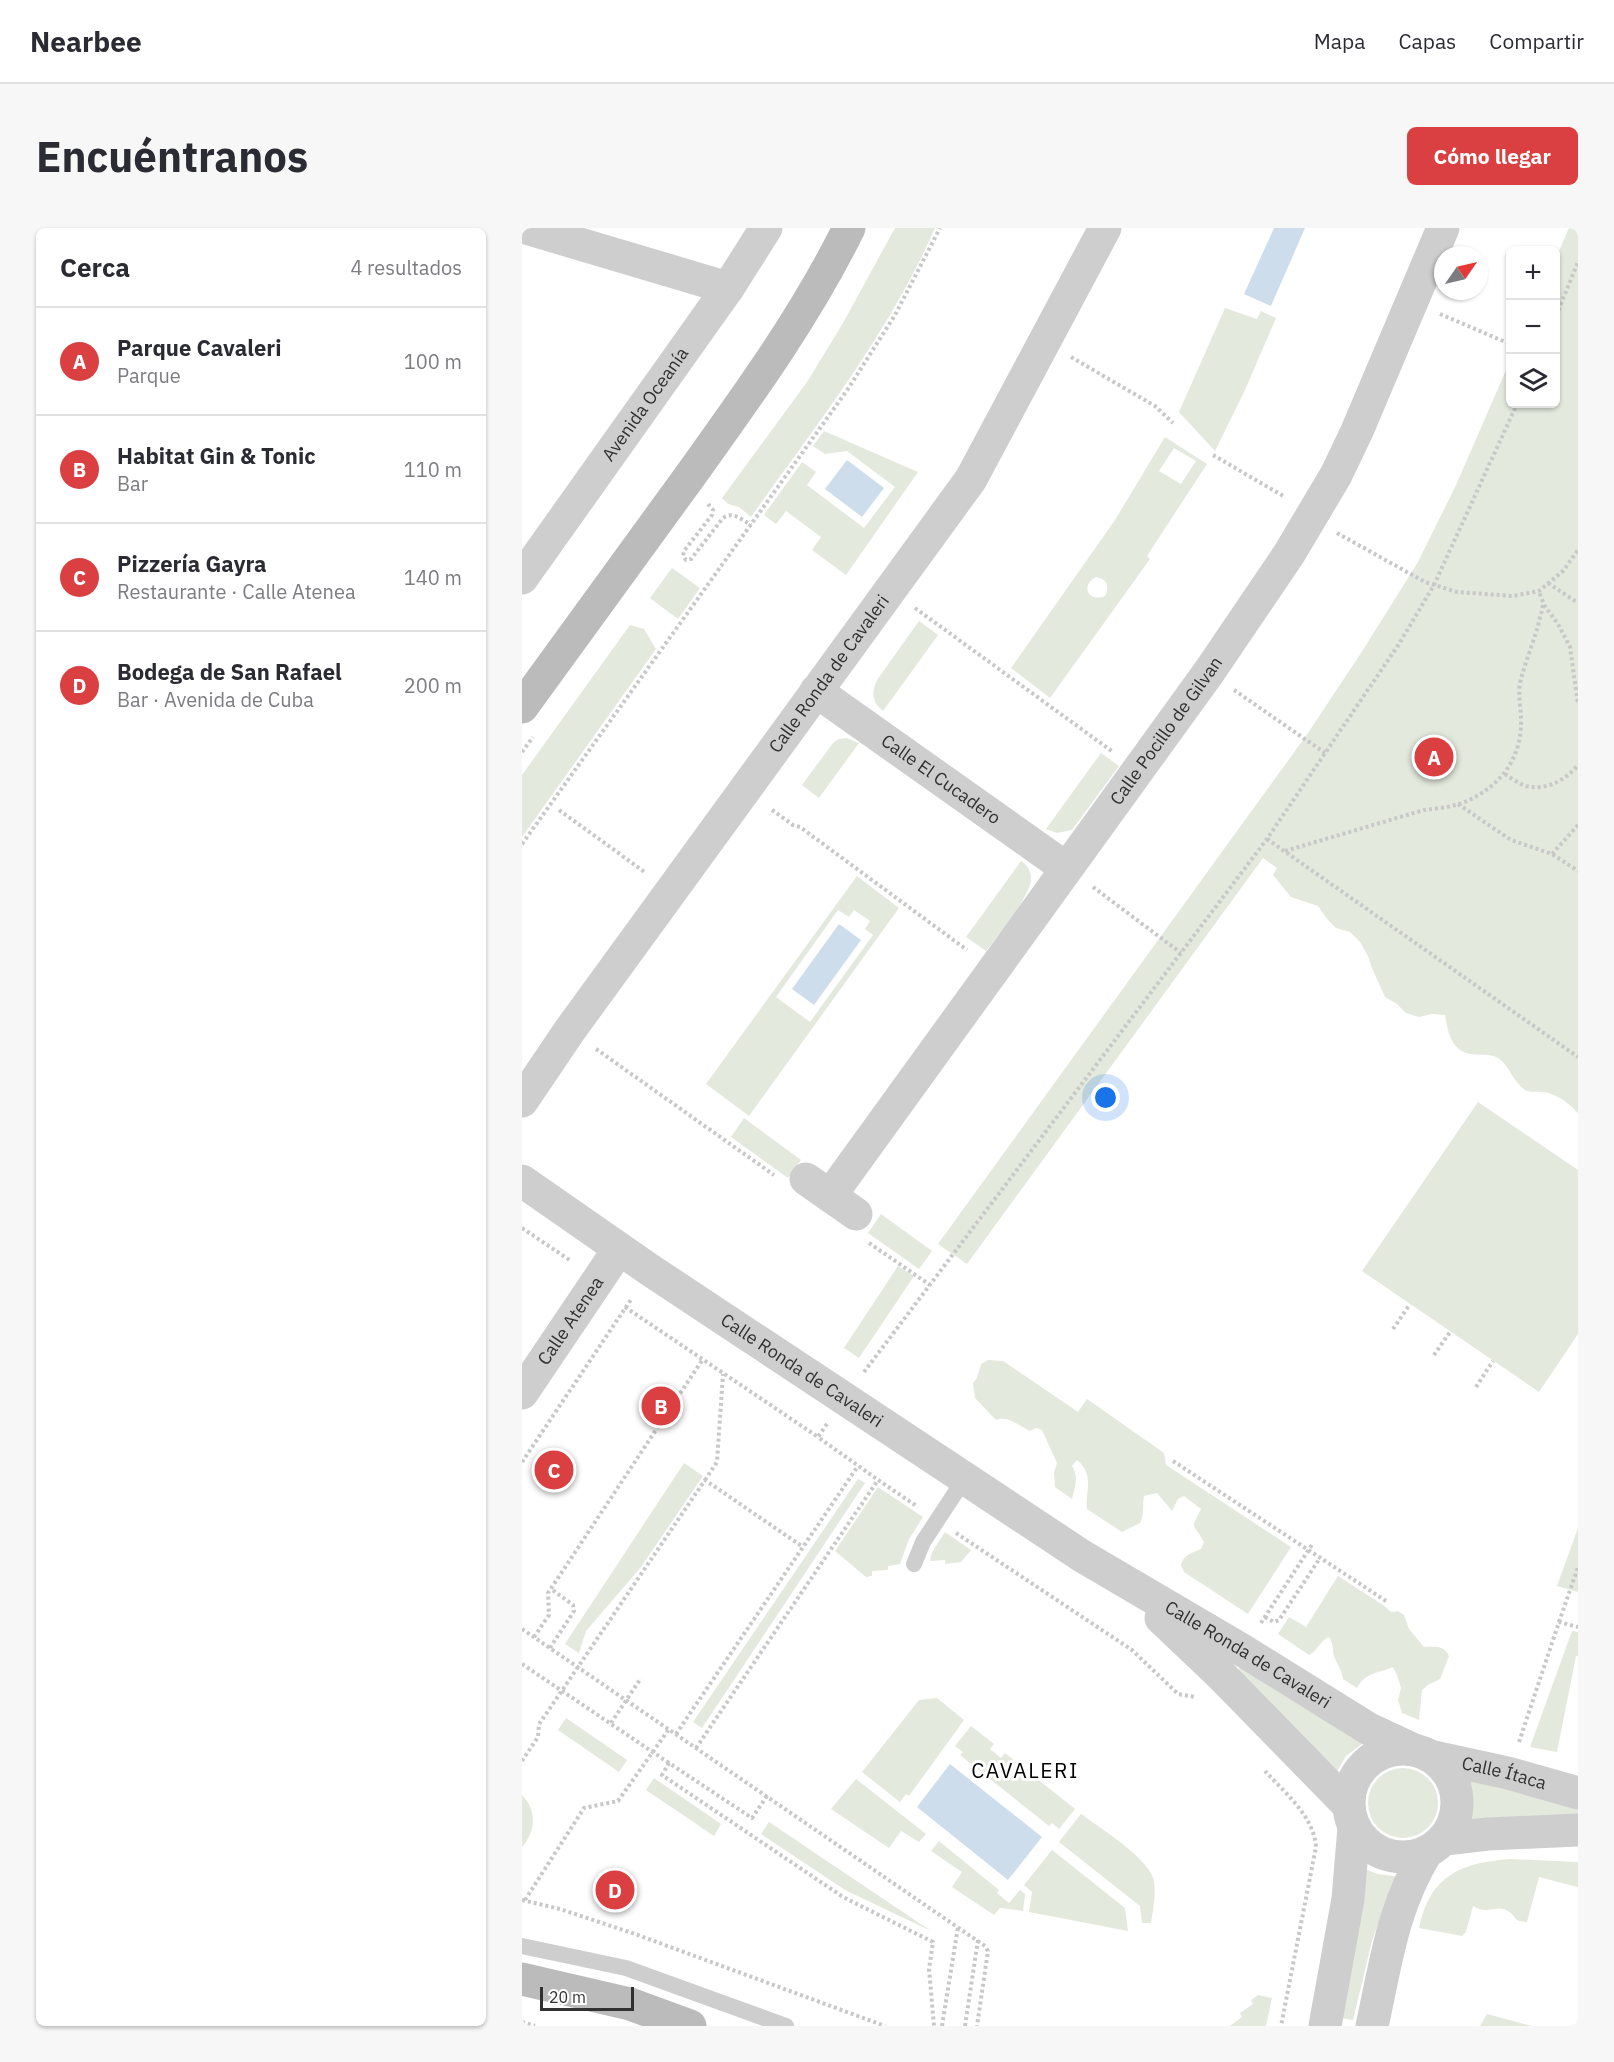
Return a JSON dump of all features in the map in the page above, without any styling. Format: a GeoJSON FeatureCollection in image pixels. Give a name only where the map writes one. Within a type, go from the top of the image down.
{"type":"FeatureCollection","features":[{"type":"Feature","properties":{"kind":"street"},"geometry":{"type":"LineString","coordinates":[[526,228],[728,288]]}},
{"type":"Feature","properties":{"kind":"street","name":"Avenida Oceanía"},"geometry":{"type":"LineString","coordinates":[[522,578],[728,288],[766,228]]}},
{"type":"Feature","properties":{"kind":"street","name":"Calle Ronda de Cavaleri"},"geometry":{"type":"LineString","coordinates":[[522,1101],[570,1030],[971,479],[1105,228]]}},
{"type":"Feature","properties":{"kind":"street","name":"Calle Pocillo de Gilvan"},"geometry":{"type":"LineString","coordinates":[[831,1196],[1066,867],[1209,672],[1284,563],[1336,475],[1357,431],[1443,228]]}},
{"type":"Feature","properties":{"kind":"street"},"geometry":{"type":"LineString","coordinates":[[522,707],[757,383],[822,280],[846,232]]}},
{"type":"Feature","properties":{"kind":"street","name":"Calle El Cucadero"},"geometry":{"type":"LineString","coordinates":[[816,691],[1066,867]]}},
{"type":"Feature","properties":{"kind":"street","name":"Calle Ronda de Cavaleri"},"geometry":{"type":"LineString","coordinates":[[522,1181],[650,1270],[1082,1556],[1242,1650],[1369,1729],[1422,1753]]}},
{"type":"Feature","properties":{"kind":"street","name":"Calle Atenea"},"geometry":{"type":"LineString","coordinates":[[522,1393],[619,1249]]}},
{"type":"Feature","properties":{"kind":"street","name":"Calle Ronda de Cavaleri"},"geometry":{"type":"LineString","coordinates":[[1082,1556],[1138,1598],[1173,1629],[1326,1780],[1351,1816]]}},
{"type":"Feature","properties":{"kind":"street"},"geometry":{"type":"LineString","coordinates":[[1326,2026],[1348,1899],[1352,1784],[1359,1771],[1371,1760],[1384,1752],[1399,1749],[1422,1753],[1443,1766],[1451,1776],[1458,1802],[1452,1828],[1436,1846],[1405,1892],[1394,1922],[1372,2026]]}},
{"type":"Feature","properties":{"kind":"street","name":"Calle Ítaca"},"geometry":{"type":"LineString","coordinates":[[1422,1753],[1508,1773],[1578,1793]]}},
{"type":"Feature","properties":{"kind":"street"},"geometry":{"type":"LineString","coordinates":[[1351,1816],[1367,1844],[1385,1854],[1399,1858],[1413,1857],[1436,1846],[1476,1834],[1578,1830]]}},
{"type":"Feature","properties":{"kind":"street"},"geometry":{"type":"LineString","coordinates":[[522,1979],[630,2004],[690,2026]]}},
{"type":"Feature","properties":{"kind":"lane"},"geometry":{"type":"LineString","coordinates":[[914,1563],[922,1542],[964,1478]]}},
{"type":"Feature","properties":{"kind":"lane"},"geometry":{"type":"LineString","coordinates":[[522,1946],[626,1968],[786,2026]]}},
{"type":"Feature","properties":{"kind":"path"},"geometry":{"type":"LineString","coordinates":[[522,844],[848,389],[876,347],[918,273],[940,228]]}},
{"type":"Feature","properties":{"kind":"path"},"geometry":{"type":"LineString","coordinates":[[1560,306],[1578,262]]}},
{"type":"Feature","properties":{"kind":"path"},"geometry":{"type":"LineString","coordinates":[[1411,302],[1506,342]]}},
{"type":"Feature","properties":{"kind":"path"},"geometry":{"type":"LineString","coordinates":[[1045,342],[1155,406],[1173,423]]}},
{"type":"Feature","properties":{"kind":"path"},"geometry":{"type":"LineString","coordinates":[[818,1437],[844,1399],[1267,839],[1399,644],[1434,585],[1515,408]]}},
{"type":"Feature","properties":{"kind":"path"},"geometry":{"type":"LineString","coordinates":[[705,502],[711,506],[712,515],[684,551],[683,556],[686,560],[691,559],[727,515],[736,516],[751,525]]}},
{"type":"Feature","properties":{"kind":"path"},"geometry":{"type":"LineString","coordinates":[[1425,582],[1457,592],[1513,596],[1539,591],[1563,571],[1578,550]]}},
{"type":"Feature","properties":{"kind":"path"},"geometry":{"type":"LineString","coordinates":[[1548,583],[1578,603]]}},
{"type":"Feature","properties":{"kind":"path"},"geometry":{"type":"LineString","coordinates":[[890,590],[1138,770]]}},
{"type":"Feature","properties":{"kind":"path"},"geometry":{"type":"LineString","coordinates":[[1539,591],[1543,604],[1558,624],[1570,647],[1578,705]]}},
{"type":"Feature","properties":{"kind":"path"},"geometry":{"type":"LineString","coordinates":[[1285,851],[1424,810],[1468,801],[1491,787],[1514,761],[1520,740],[1520,682],[1543,604]]}},
{"type":"Feature","properties":{"kind":"path"},"geometry":{"type":"LineString","coordinates":[[1209,672],[1325,753]]}},
{"type":"Feature","properties":{"kind":"path"},"geometry":{"type":"LineString","coordinates":[[1504,774],[1525,786],[1541,787],[1560,782],[1578,765]]}},
{"type":"Feature","properties":{"kind":"path"},"geometry":{"type":"LineString","coordinates":[[744,790],[793,825],[800,827],[993,969]]}},
{"type":"Feature","properties":{"kind":"path"},"geometry":{"type":"LineString","coordinates":[[1458,804],[1511,840],[1552,854],[1578,871]]}},
{"type":"Feature","properties":{"kind":"path"},"geometry":{"type":"LineString","coordinates":[[559,810],[672,891]]}},
{"type":"Feature","properties":{"kind":"path"},"geometry":{"type":"LineString","coordinates":[[1552,854],[1578,825]]}},
{"type":"Feature","properties":{"kind":"path"},"geometry":{"type":"LineString","coordinates":[[1267,839],[1578,1057]]}},
{"type":"Feature","properties":{"kind":"path"},"geometry":{"type":"LineString","coordinates":[[1066,867],[1181,953]]}},
{"type":"Feature","properties":{"kind":"path"},"geometry":{"type":"LineString","coordinates":[[570,1030],[788,1185],[831,1196],[866,1240],[930,1285]]}},
{"type":"Feature","properties":{"kind":"path"},"geometry":{"type":"LineString","coordinates":[[522,1462],[650,1270]]}},
{"type":"Feature","properties":{"kind":"path"},"geometry":{"type":"LineString","coordinates":[[1393,1329],[1410,1304]]}},
{"type":"Feature","properties":{"kind":"path"},"geometry":{"type":"LineString","coordinates":[[625,1307],[1132,1650],[1178,1694],[1200,1698]]}},
{"type":"Feature","properties":{"kind":"path"},"geometry":{"type":"LineString","coordinates":[[1434,1355],[1450,1332]]}},
{"type":"Feature","properties":{"kind":"path"},"geometry":{"type":"LineString","coordinates":[[534,1637],[549,1615],[551,1589],[703,1359]]}},
{"type":"Feature","properties":{"kind":"path"},"geometry":{"type":"LineString","coordinates":[[1476,1387],[1493,1361]]}},
{"type":"Feature","properties":{"kind":"path"},"geometry":{"type":"LineString","coordinates":[[522,1761],[538,1737],[539,1724],[717,1462],[723,1373]]}},
{"type":"Feature","properties":{"kind":"path"},"geometry":{"type":"LineString","coordinates":[[1173,1461],[1386,1601]]}},
{"type":"Feature","properties":{"kind":"path"},"geometry":{"type":"LineString","coordinates":[[676,1734],[858,1466]]}},
{"type":"Feature","properties":{"kind":"path"},"geometry":{"type":"LineString","coordinates":[[705,1480],[803,1547]]}},
{"type":"Feature","properties":{"kind":"path"},"geometry":{"type":"LineString","coordinates":[[696,1748],[878,1480]]}},
{"type":"Feature","properties":{"kind":"path"},"geometry":{"type":"LineString","coordinates":[[1265,1617],[1274,1622],[1279,1620],[1320,1558]]}},
{"type":"Feature","properties":{"kind":"path"},"geometry":{"type":"LineString","coordinates":[[1508,1773],[1578,1568]]}},
{"type":"Feature","properties":{"kind":"path"},"geometry":{"type":"LineString","coordinates":[[550,1648],[574,1611],[573,1605],[551,1589]]}},
{"type":"Feature","properties":{"kind":"path"},"geometry":{"type":"LineString","coordinates":[[1559,1622],[1578,1627]]}},
{"type":"Feature","properties":{"kind":"path"},"geometry":{"type":"LineString","coordinates":[[522,1629],[985,1946],[988,1951],[977,2026]]}},
{"type":"Feature","properties":{"kind":"path"},"geometry":{"type":"LineString","coordinates":[[522,1664],[752,1818],[767,1796]]}},
{"type":"Feature","properties":{"kind":"path"},"geometry":{"type":"LineString","coordinates":[[611,1723],[640,1678]]}},
{"type":"Feature","properties":{"kind":"path"},"geometry":{"type":"LineString","coordinates":[[669,1729],[618,1801],[584,1808],[524,1900],[560,1909],[635,1934],[885,2026]]}},
{"type":"Feature","properties":{"kind":"path"},"geometry":{"type":"LineString","coordinates":[[669,1763],[662,1775],[671,1782],[843,1897],[933,1942],[929,1969],[934,2026]]}},
{"type":"Feature","properties":{"kind":"path"},"geometry":{"type":"LineString","coordinates":[[942,2026],[958,1927]]}},
{"type":"Feature","properties":{"kind":"path"},"geometry":{"type":"LineString","coordinates":[[965,2026],[978,1940]]}},
{"type":"Feature","properties":{"kind":"path"},"geometry":{"type":"LineString","coordinates":[[522,2022],[535,2026]]}},
{"type":"Feature","properties":{"kind":"shaded area"},"geometry":{"type":"Polygon","coordinates":[[[895,228],[935,228],[917,267],[874,341],[751,517],[722,498],[807,382],[843,323],[895,228]]]}},
{"type":"Feature","properties":{"kind":"shaded area"},"geometry":{"type":"Polygon","coordinates":[[[1569,228],[1578,228],[1578,1113],[1558,1097],[1525,1090],[1498,1058],[1471,1054],[1459,1049],[1449,1034],[1445,1015],[1432,1014],[1419,1017],[1406,1013],[1385,997],[1360,942],[1350,932],[1336,928],[1318,906],[1291,897],[1273,875],[1277,868],[1263,858],[967,1264],[938,1244],[1308,733],[1361,653],[1418,562],[1456,485],[1506,370],[1506,408],[1560,408],[1560,249],[1569,228]]]}},
{"type":"Feature","properties":{"kind":"shaded area"},"geometry":{"type":"Polygon","coordinates":[[[1225,308],[1257,319],[1261,311],[1276,318],[1245,390],[1215,451],[1179,412],[1225,308]]]}},
{"type":"Feature","properties":{"kind":"shaded area"},"geometry":{"type":"Polygon","coordinates":[[[824,431],[918,472],[846,575],[812,550],[821,537],[786,511],[776,524],[764,515],[802,462],[816,472],[807,485],[864,528],[895,487],[847,451],[825,454],[813,446],[824,431]]]}},
{"type":"Feature","properties":{"kind":"shaded area"},"geometry":{"type":"Polygon","coordinates":[[[1165,437],[1207,464],[1147,556],[1150,559],[1050,698],[1011,668],[1115,520],[1165,437]],[[1174,448],[1159,471],[1181,484],[1196,461],[1174,448]],[[1096,577],[1091,580],[1087,588],[1090,595],[1099,598],[1105,596],[1107,589],[1103,579],[1096,577]]]}},
{"type":"Feature","properties":{"kind":"shaded area"},"geometry":{"type":"Polygon","coordinates":[[[672,568],[700,588],[678,619],[650,598],[672,568]]]}},
{"type":"Feature","properties":{"kind":"shaded area"},"geometry":{"type":"Polygon","coordinates":[[[919,621],[938,635],[883,711],[875,701],[873,693],[877,680],[919,621]]]}},
{"type":"Feature","properties":{"kind":"shaded area"},"geometry":{"type":"Polygon","coordinates":[[[630,625],[644,629],[656,649],[522,837],[522,775],[630,625]]]}},
{"type":"Feature","properties":{"kind":"shaded area"},"geometry":{"type":"Polygon","coordinates":[[[846,738],[859,743],[819,798],[802,785],[833,743],[846,738]]]}},
{"type":"Feature","properties":{"kind":"shaded area"},"geometry":{"type":"Polygon","coordinates":[[[1101,753],[1119,766],[1072,830],[1057,833],[1046,829],[1101,753]]]}},
{"type":"Feature","properties":{"kind":"shaded area"},"geometry":{"type":"Polygon","coordinates":[[[1021,861],[1028,867],[1031,876],[1027,893],[986,951],[966,937],[1021,861]]]}},
{"type":"Feature","properties":{"kind":"shaded area"},"geometry":{"type":"Polygon","coordinates":[[[857,876],[899,908],[749,1116],[706,1084],[857,876]],[[838,910],[776,997],[810,1022],[873,935],[865,929],[870,921],[854,910],[849,917],[838,910]]]}},
{"type":"Feature","properties":{"kind":"shaded area"},"geometry":{"type":"Polygon","coordinates":[[[1478,1102],[1578,1170],[1578,1334],[1539,1392],[1362,1271],[1478,1102]]]}},
{"type":"Feature","properties":{"kind":"shaded area"},"geometry":{"type":"Polygon","coordinates":[[[744,1118],[801,1160],[788,1178],[731,1137],[744,1118]]]}},
{"type":"Feature","properties":{"kind":"shaded area"},"geometry":{"type":"Polygon","coordinates":[[[881,1214],[932,1251],[919,1269],[868,1233],[881,1214]]]}},
{"type":"Feature","properties":{"kind":"shaded area"},"geometry":{"type":"Polygon","coordinates":[[[898,1266],[914,1276],[859,1358],[844,1348],[898,1266]]]}},
{"type":"Feature","properties":{"kind":"shaded area"},"geometry":{"type":"Polygon","coordinates":[[[988,1360],[1003,1361],[1078,1412],[1087,1399],[1164,1453],[1166,1465],[1291,1547],[1248,1614],[1184,1572],[1181,1565],[1184,1558],[1201,1549],[1204,1542],[1194,1526],[1201,1509],[1184,1496],[1178,1499],[1172,1511],[1157,1493],[1144,1496],[1140,1523],[1122,1532],[1087,1509],[1088,1477],[1077,1460],[1072,1466],[1076,1478],[1072,1499],[1055,1487],[1054,1472],[1057,1463],[1042,1430],[1036,1428],[1030,1431],[1009,1420],[996,1420],[975,1398],[973,1383],[981,1364],[988,1360]]]}},
{"type":"Feature","properties":{"kind":"shaded area"},"geometry":{"type":"Polygon","coordinates":[[[684,1463],[703,1476],[641,1567],[586,1631],[579,1653],[565,1644],[684,1463]]]}},
{"type":"Feature","properties":{"kind":"shaded area"},"geometry":{"type":"Polygon","coordinates":[[[858,1479],[865,1483],[702,1728],[693,1722],[858,1479]]]}},
{"type":"Feature","properties":{"kind":"shaded area"},"geometry":{"type":"Polygon","coordinates":[[[878,1487],[923,1517],[909,1539],[900,1564],[888,1566],[888,1570],[872,1571],[872,1576],[866,1577],[835,1551],[878,1487]]]}},
{"type":"Feature","properties":{"kind":"shaded area"},"geometry":{"type":"Polygon","coordinates":[[[1578,1528],[1578,1592],[1557,1586],[1578,1528]]]}},
{"type":"Feature","properties":{"kind":"shaded area"},"geometry":{"type":"Polygon","coordinates":[[[945,1532],[971,1550],[961,1562],[945,1564],[945,1560],[930,1561],[932,1552],[945,1532]]]}},
{"type":"Feature","properties":{"kind":"shaded area"},"geometry":{"type":"Polygon","coordinates":[[[1338,1576],[1391,1612],[1398,1611],[1404,1615],[1409,1629],[1424,1647],[1442,1648],[1447,1652],[1449,1656],[1440,1679],[1422,1690],[1419,1720],[1402,1713],[1398,1700],[1401,1688],[1393,1667],[1368,1676],[1357,1688],[1343,1679],[1329,1637],[1309,1655],[1278,1634],[1289,1617],[1306,1627],[1338,1576]]]}},
{"type":"Feature","properties":{"kind":"shaded area"},"geometry":{"type":"Polygon","coordinates":[[[1572,1631],[1578,1632],[1578,1656],[1576,1656],[1557,1752],[1530,1747],[1572,1631]]]}},
{"type":"Feature","properties":{"kind":"shaded area"},"geometry":{"type":"Polygon","coordinates":[[[1244,1663],[1370,1738],[1346,1756],[1335,1775],[1233,1676],[1244,1663]]]}},
{"type":"Feature","properties":{"kind":"shaded area"},"geometry":{"type":"Polygon","coordinates":[[[937,1698],[964,1720],[909,1796],[906,1794],[900,1802],[862,1772],[919,1700],[937,1698]]]}},
{"type":"Feature","properties":{"kind":"shaded area"},"geometry":{"type":"Polygon","coordinates":[[[566,1718],[627,1760],[619,1772],[558,1730],[566,1718]]]}},
{"type":"Feature","properties":{"kind":"shaded area"},"geometry":{"type":"Polygon","coordinates":[[[971,1726],[994,1744],[990,1749],[1001,1758],[1005,1753],[1075,1809],[1059,1829],[1052,1823],[1049,1826],[960,1755],[963,1752],[955,1746],[971,1726]]]}},
{"type":"Feature","properties":{"kind":"shaded area"},"geometry":{"type":"Polygon","coordinates":[[[1403,1768],[1416,1771],[1428,1778],[1435,1790],[1438,1803],[1435,1816],[1428,1828],[1416,1835],[1403,1838],[1390,1835],[1378,1828],[1371,1816],[1368,1803],[1371,1790],[1378,1778],[1390,1771],[1403,1768]]]}},
{"type":"Feature","properties":{"kind":"shaded area"},"geometry":{"type":"Polygon","coordinates":[[[1465,1773],[1578,1802],[1578,1820],[1464,1827],[1471,1800],[1470,1787],[1465,1773]]]}},
{"type":"Feature","properties":{"kind":"shaded area"},"geometry":{"type":"Polygon","coordinates":[[[654,1778],[721,1824],[714,1836],[646,1790],[654,1778]]]}},
{"type":"Feature","properties":{"kind":"shaded area"},"geometry":{"type":"Polygon","coordinates":[[[856,1779],[926,1834],[919,1842],[901,1831],[889,1848],[831,1809],[856,1779]]]}},
{"type":"Feature","properties":{"kind":"shaded area"},"geometry":{"type":"Polygon","coordinates":[[[522,1795],[530,1807],[533,1821],[530,1834],[522,1847],[522,1795]]]}},
{"type":"Feature","properties":{"kind":"shaded area"},"geometry":{"type":"Polygon","coordinates":[[[1081,1814],[1123,1844],[1144,1863],[1150,1872],[1155,1892],[1151,1923],[1142,1923],[1140,1906],[1059,1842],[1081,1814]]]}},
{"type":"Feature","properties":{"kind":"shaded area"},"geometry":{"type":"Polygon","coordinates":[[[769,1822],[931,1931],[845,1890],[761,1834],[769,1822]]]}},
{"type":"Feature","properties":{"kind":"shaded area"},"geometry":{"type":"Polygon","coordinates":[[[939,1841],[999,1890],[997,1893],[1009,1903],[1020,1890],[1025,1894],[1023,1911],[1000,1908],[994,1915],[952,1887],[962,1872],[931,1851],[939,1841]]]}},
{"type":"Feature","properties":{"kind":"shaded area"},"geometry":{"type":"Polygon","coordinates":[[[1052,1850],[1125,1908],[1128,1931],[1029,1912],[1032,1892],[1024,1885],[1052,1850]]]}},
{"type":"Feature","properties":{"kind":"shaded area"},"geometry":{"type":"Polygon","coordinates":[[[1510,1859],[1578,1862],[1578,1886],[1539,1877],[1527,1922],[1519,1921],[1506,1910],[1483,1910],[1473,1906],[1466,1932],[1462,1936],[1419,1928],[1431,1895],[1450,1875],[1477,1864],[1510,1859]]]}},
{"type":"Feature","properties":{"kind":"shaded area"},"geometry":{"type":"Polygon","coordinates":[[[1362,1868],[1378,1874],[1400,1877],[1384,1907],[1372,1941],[1353,2020],[1341,2018],[1362,1868]]]}},
{"type":"Feature","properties":{"kind":"shaded area"},"geometry":{"type":"Polygon","coordinates":[[[1258,1995],[1272,1998],[1266,2026],[1230,2026],[1242,2017],[1240,2013],[1253,2004],[1251,2000],[1258,1995]]]}},
{"type":"Feature","properties":{"kind":"shaded area"},"geometry":{"type":"Polygon","coordinates":[[[1487,2014],[1532,2026],[1480,2026],[1487,2014]]]}},
{"type":"Feature","properties":{"kind":"water"},"geometry":{"type":"Polygon","coordinates":[[[1274,228],[1305,228],[1271,306],[1244,294],[1274,228]]]}},
{"type":"Feature","properties":{"kind":"water"},"geometry":{"type":"Polygon","coordinates":[[[847,460],[884,488],[862,517],[825,489],[847,460]]]}},
{"type":"Feature","properties":{"kind":"water"},"geometry":{"type":"Polygon","coordinates":[[[839,924],[861,940],[814,1005],[792,989],[839,924]]]}},
{"type":"Feature","properties":{"kind":"water"},"geometry":{"type":"Polygon","coordinates":[[[950,1764],[1042,1837],[1008,1880],[917,1807],[950,1764]]]}},
{"type":"Feature","properties":{"kind":"place","name":"Parque Cavaleri"},"geometry":{"type":"Point","coordinates":[1434,757]}},
{"type":"Feature","properties":{"kind":"place","name":"Habitat Gin & Tonic"},"geometry":{"type":"Point","coordinates":[661,1406]}},
{"type":"Feature","properties":{"kind":"place","name":"Pizzería Gayra"},"geometry":{"type":"Point","coordinates":[554,1470]}},
{"type":"Feature","properties":{"kind":"place","name":"Bodega de San Rafael"},"geometry":{"type":"Point","coordinates":[615,1890]}},
{"type":"Feature","properties":{"kind":"district","name":"CAVALERI"},"geometry":{"type":"Point","coordinates":[1025,1771]}}]}
